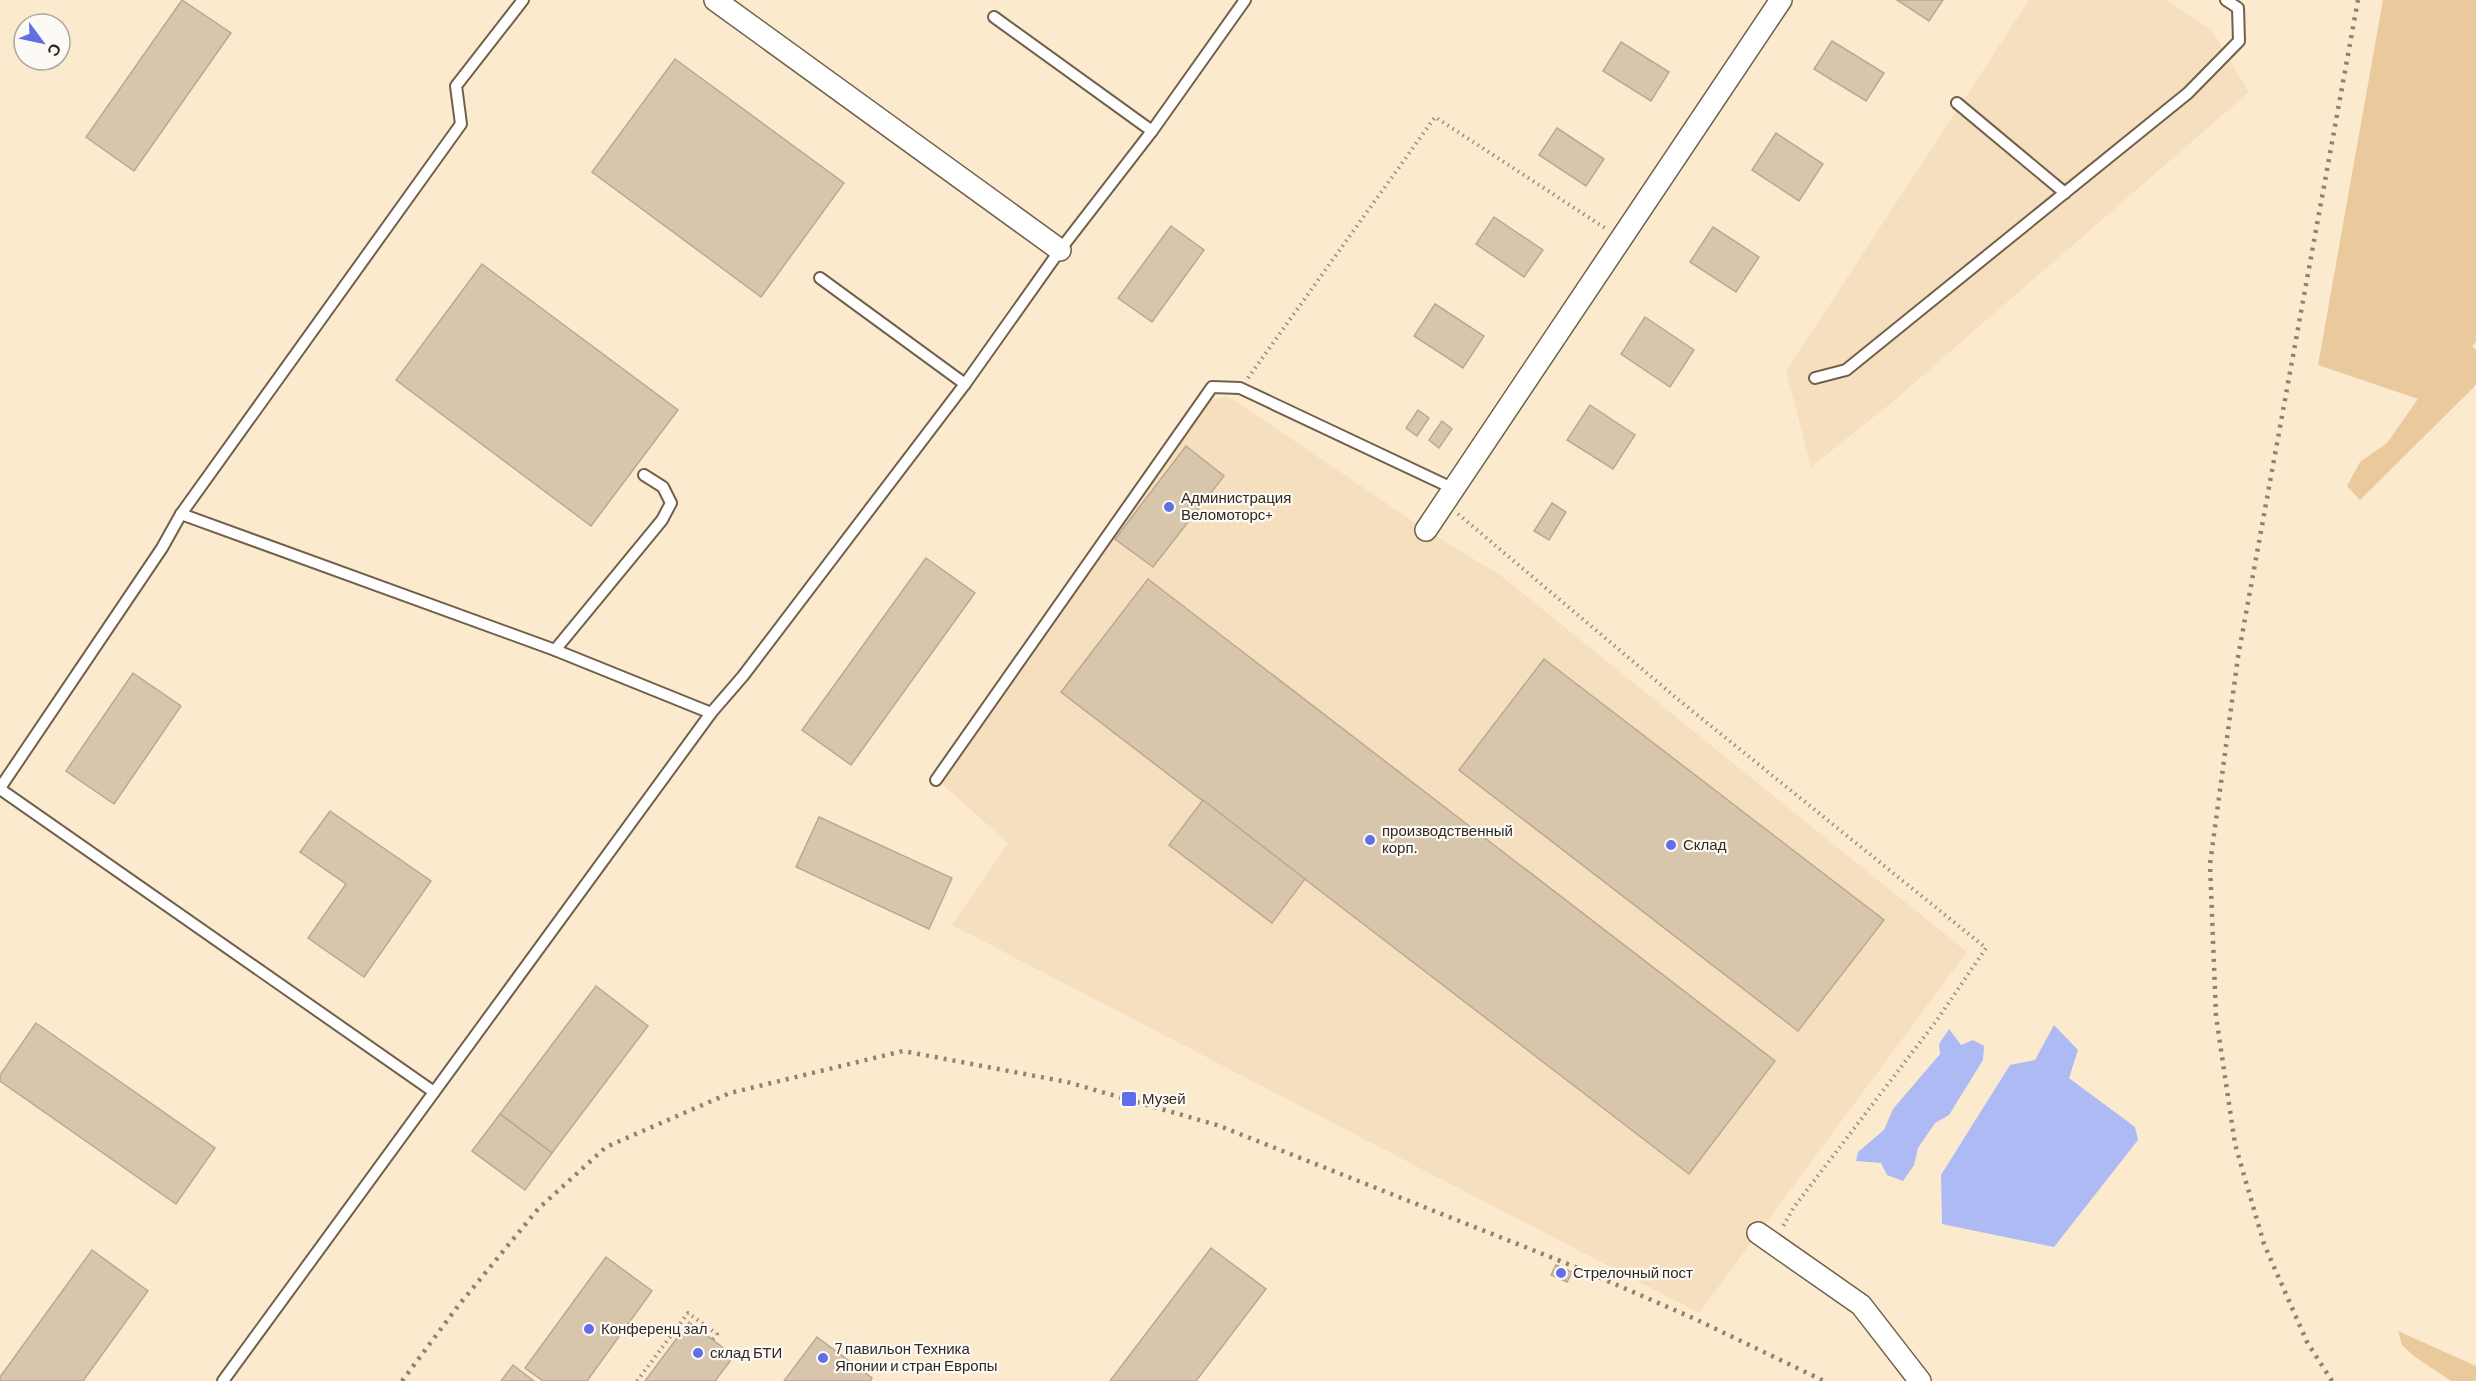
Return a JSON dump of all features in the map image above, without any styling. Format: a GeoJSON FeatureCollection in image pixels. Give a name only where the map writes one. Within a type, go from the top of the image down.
{"type":"FeatureCollection","features":[{"type":"Feature","properties":{"kind":"street"},"geometry":{"type":"LineString","coordinates":[[715,0],[1060,250]]}},
{"type":"Feature","properties":{"kind":"street"},"geometry":{"type":"LineString","coordinates":[[1426,530],[1781,0]]}},
{"type":"Feature","properties":{"kind":"street"},"geometry":{"type":"LineString","coordinates":[[1765,1238],[1861,1305],[1920,1381]]}},
{"type":"Feature","properties":{"kind":"lane"},"geometry":{"type":"LineString","coordinates":[[434,1092],[0,789],[162,548],[181,514],[461,124],[456,86],[523,0]]}},
{"type":"Feature","properties":{"kind":"lane"},"geometry":{"type":"LineString","coordinates":[[223,1381],[711,713],[743,676],[965,384],[1060,250],[1152,132],[1245,0]]}},
{"type":"Feature","properties":{"kind":"lane"},"geometry":{"type":"LineString","coordinates":[[1815,378],[1846,370],[2188,93],[2239,41],[2238,8],[2226,0]]}},
{"type":"Feature","properties":{"kind":"lane"},"geometry":{"type":"LineString","coordinates":[[994,17],[1152,132]]}},
{"type":"Feature","properties":{"kind":"lane"},"geometry":{"type":"LineString","coordinates":[[1957,103],[2065,193]]}},
{"type":"Feature","properties":{"kind":"lane"},"geometry":{"type":"LineString","coordinates":[[820,278],[965,384]]}},
{"type":"Feature","properties":{"kind":"lane"},"geometry":{"type":"LineString","coordinates":[[936,780],[1212,387],[1240,388],[1448,495]]}},
{"type":"Feature","properties":{"kind":"lane"},"geometry":{"type":"LineString","coordinates":[[555,650],[662,520],[671,503],[663,487],[644,475]]}},
{"type":"Feature","properties":{"kind":"lane"},"geometry":{"type":"LineString","coordinates":[[181,514],[555,650],[711,713]]}},
{"type":"Feature","properties":{"kind":"path"},"geometry":{"type":"LineString","coordinates":[[1240,388],[1435,117],[1621,239]]}},
{"type":"Feature","properties":{"kind":"path"},"geometry":{"type":"LineString","coordinates":[[1448,495],[1680,701],[1986,948],[1937,1020],[1794,1207],[1765,1238]]}},
{"type":"Feature","properties":{"kind":"path"},"geometry":{"type":"LineString","coordinates":[[637,1381],[688,1313],[717,1334],[712,1340]]}},
{"type":"Feature","properties":{"kind":"shaded area"},"geometry":{"type":"Polygon","coordinates":[[[2029,0],[2166,0],[2212,30],[2249,92],[1890,404],[1811,467],[1786,371],[2029,0]]]}},
{"type":"Feature","properties":{"kind":"shaded area"},"geometry":{"type":"Polygon","coordinates":[[[2383,0],[2476,0],[2476,342],[2472,346],[2476,350],[2476,385],[2360,500],[2347,486],[2360,462],[2387,443],[2418,399],[2318,365],[2383,0]]]}},
{"type":"Feature","properties":{"kind":"shaded area"},"geometry":{"type":"Polygon","coordinates":[[[1228,396],[1426,530],[1500,575],[1967,952],[1699,1313],[952,925],[1008,843],[942,784],[1210,400],[1228,396]]]}},
{"type":"Feature","properties":{"kind":"shaded area"},"geometry":{"type":"Polygon","coordinates":[[[2398,1331],[2476,1366],[2476,1381],[2451,1381],[2415,1357],[2402,1345],[2398,1331]]]}},
{"type":"Feature","properties":{"kind":"water"},"geometry":{"type":"Polygon","coordinates":[[[2054,1025],[2078,1050],[2069,1078],[2135,1127],[2138,1140],[2054,1247],[1942,1224],[1941,1175],[2010,1065],[2035,1060],[2054,1025]]]}},
{"type":"Feature","properties":{"kind":"water"},"geometry":{"type":"Polygon","coordinates":[[[1949,1029],[1961,1045],[1973,1040],[1984,1046],[1983,1060],[1949,1115],[1935,1123],[1918,1148],[1914,1165],[1903,1181],[1887,1175],[1881,1163],[1856,1161],[1858,1152],[1884,1130],[1893,1109],[1940,1054],[1939,1044],[1949,1029]]]}},
{"type":"Feature","properties":{"kind":"building"},"geometry":{"type":"Polygon","coordinates":[[[182,0],[231,33],[134,171],[86,137],[182,0]]]}},
{"type":"Feature","properties":{"kind":"building"},"geometry":{"type":"Polygon","coordinates":[[[1897,0],[1943,0],[1929,21],[1897,0]]]}},
{"type":"Feature","properties":{"kind":"building"},"geometry":{"type":"Polygon","coordinates":[[[1832,41],[1884,73],[1866,101],[1814,69],[1832,41]]]}},
{"type":"Feature","properties":{"kind":"building"},"geometry":{"type":"Polygon","coordinates":[[[1621,42],[1669,72],[1651,101],[1603,71],[1621,42]]]}},
{"type":"Feature","properties":{"kind":"building"},"geometry":{"type":"Polygon","coordinates":[[[675,59],[844,183],[761,297],[592,172],[675,59]]]}},
{"type":"Feature","properties":{"kind":"building"},"geometry":{"type":"Polygon","coordinates":[[[1557,128],[1604,159],[1586,186],[1539,155],[1557,128]]]}},
{"type":"Feature","properties":{"kind":"building"},"geometry":{"type":"Polygon","coordinates":[[[1776,133],[1823,164],[1799,201],[1752,170],[1776,133]]]}},
{"type":"Feature","properties":{"kind":"building"},"geometry":{"type":"Polygon","coordinates":[[[1494,217],[1543,250],[1524,277],[1476,244],[1494,217]]]}},
{"type":"Feature","properties":{"kind":"building"},"geometry":{"type":"Polygon","coordinates":[[[1171,226],[1204,250],[1152,322],[1118,298],[1171,226]]]}},
{"type":"Feature","properties":{"kind":"building"},"geometry":{"type":"Polygon","coordinates":[[[1713,227],[1759,257],[1736,292],[1690,262],[1713,227]]]}},
{"type":"Feature","properties":{"kind":"building"},"geometry":{"type":"Polygon","coordinates":[[[482,264],[678,410],[591,526],[396,380],[482,264]]]}},
{"type":"Feature","properties":{"kind":"building"},"geometry":{"type":"Polygon","coordinates":[[[1435,304],[1484,336],[1463,368],[1414,336],[1435,304]]]}},
{"type":"Feature","properties":{"kind":"building"},"geometry":{"type":"Polygon","coordinates":[[[1645,317],[1694,350],[1670,387],[1621,354],[1645,317]]]}},
{"type":"Feature","properties":{"kind":"building"},"geometry":{"type":"Polygon","coordinates":[[[1590,405],[1635,435],[1613,469],[1567,440],[1590,405]]]}},
{"type":"Feature","properties":{"kind":"building"},"geometry":{"type":"Polygon","coordinates":[[[1418,410],[1429,418],[1417,436],[1406,428],[1418,410]]]}},
{"type":"Feature","properties":{"kind":"building"},"geometry":{"type":"Polygon","coordinates":[[[1442,421],[1452,429],[1439,448],[1429,440],[1442,421]]]}},
{"type":"Feature","properties":{"kind":"building","name":"Администрация Веломоторс+"},"geometry":{"type":"Polygon","coordinates":[[[1186,446],[1224,476],[1153,567],[1115,539],[1186,446]]]}},
{"type":"Feature","properties":{"kind":"building"},"geometry":{"type":"Polygon","coordinates":[[[1552,503],[1566,512],[1549,540],[1534,531],[1552,503]]]}},
{"type":"Feature","properties":{"kind":"building"},"geometry":{"type":"Polygon","coordinates":[[[926,558],[975,593],[851,765],[802,730],[926,558]]]}},
{"type":"Feature","properties":{"kind":"building","name":"производственный корп."},"geometry":{"type":"Polygon","coordinates":[[[1148,579],[1775,1061],[1689,1174],[1061,692],[1148,579]]]}},
{"type":"Feature","properties":{"kind":"building","name":"Склад"},"geometry":{"type":"Polygon","coordinates":[[[1544,659],[1884,920],[1798,1031],[1459,770],[1544,659]]]}},
{"type":"Feature","properties":{"kind":"building"},"geometry":{"type":"Polygon","coordinates":[[[133,673],[181,706],[114,804],[66,771],[133,673]]]}},
{"type":"Feature","properties":{"kind":"building"},"geometry":{"type":"Polygon","coordinates":[[[1203,800],[1305,879],[1272,923],[1169,845],[1203,800]]]}},
{"type":"Feature","properties":{"kind":"building"},"geometry":{"type":"Polygon","coordinates":[[[330,811],[431,881],[364,977],[308,938],[346,884],[300,852],[330,811]]]}},
{"type":"Feature","properties":{"kind":"building"},"geometry":{"type":"Polygon","coordinates":[[[819,817],[952,878],[929,929],[796,867],[819,817]]]}},
{"type":"Feature","properties":{"kind":"building"},"geometry":{"type":"Polygon","coordinates":[[[596,986],[648,1026],[552,1153],[500,1114],[596,986]]]}},
{"type":"Feature","properties":{"kind":"building"},"geometry":{"type":"Polygon","coordinates":[[[36,1023],[215,1148],[176,1204],[0,1081],[0,1075],[36,1023]]]}},
{"type":"Feature","properties":{"kind":"building"},"geometry":{"type":"Polygon","coordinates":[[[500,1114],[552,1153],[525,1190],[472,1151],[500,1114]]]}},
{"type":"Feature","properties":{"kind":"building"},"geometry":{"type":"Polygon","coordinates":[[[1211,1248],[1266,1289],[1196,1381],[1110,1381],[1211,1248]]]}},
{"type":"Feature","properties":{"kind":"building"},"geometry":{"type":"Polygon","coordinates":[[[92,1250],[148,1291],[83,1381],[0,1381],[0,1377],[92,1250]]]}},
{"type":"Feature","properties":{"kind":"building","name":"Конференц зал"},"geometry":{"type":"Polygon","coordinates":[[[606,1257],[652,1291],[587,1381],[543,1381],[525,1368],[606,1257]]]}},
{"type":"Feature","properties":{"kind":"building","name":"Стрелочный пост"},"geometry":{"type":"Polygon","coordinates":[[[1556,1265],[1572,1272],[1567,1282],[1551,1275],[1556,1265]]]}},
{"type":"Feature","properties":{"kind":"building","name":"склад БТИ"},"geometry":{"type":"Polygon","coordinates":[[[689,1322],[734,1356],[715,1381],[645,1381],[689,1322]]]}},
{"type":"Feature","properties":{"kind":"building","name":"7 павильон Техника Японии и стран Европы"},"geometry":{"type":"Polygon","coordinates":[[[817,1337],[872,1378],[870,1381],[784,1381],[817,1337]]]}},
{"type":"Feature","properties":{"kind":"building"},"geometry":{"type":"Polygon","coordinates":[[[513,1365],[534,1381],[501,1381],[513,1365]]]}},
{"type":"Feature","properties":{"kind":"railway"},"geometry":{"type":"LineString","coordinates":[[2332,1381],[2307,1342],[2264,1244],[2235,1144],[2216,1016],[2210,864],[2238,657],[2358,0]]}},
{"type":"Feature","properties":{"kind":"railway"},"geometry":{"type":"LineString","coordinates":[[402,1381],[458,1306],[538,1209],[606,1147],[730,1093],[903,1051],[1067,1082],[1217,1125],[1573,1266],[1693,1318],[1824,1381]]}},
{"type":"Feature","properties":{"kind":"place","name":"Администрация Веломоторс+"},"geometry":{"type":"Point","coordinates":[1169,507]}},
{"type":"Feature","properties":{"kind":"place","name":"производственный корп."},"geometry":{"type":"Point","coordinates":[1370,840]}},
{"type":"Feature","properties":{"kind":"place","name":"Склад"},"geometry":{"type":"Point","coordinates":[1671,845]}},
{"type":"Feature","properties":{"kind":"place","name":"Музей"},"geometry":{"type":"Point","coordinates":[1129,1099]}},
{"type":"Feature","properties":{"kind":"place","name":"Стрелочный пост"},"geometry":{"type":"Point","coordinates":[1561,1273]}},
{"type":"Feature","properties":{"kind":"place","name":"Конференц зал"},"geometry":{"type":"Point","coordinates":[589,1329]}},
{"type":"Feature","properties":{"kind":"place","name":"склад БТИ"},"geometry":{"type":"Point","coordinates":[698,1353]}},
{"type":"Feature","properties":{"kind":"place","name":"7 павильон Техника Японии и стран Европы"},"geometry":{"type":"Point","coordinates":[823,1358]}}]}
